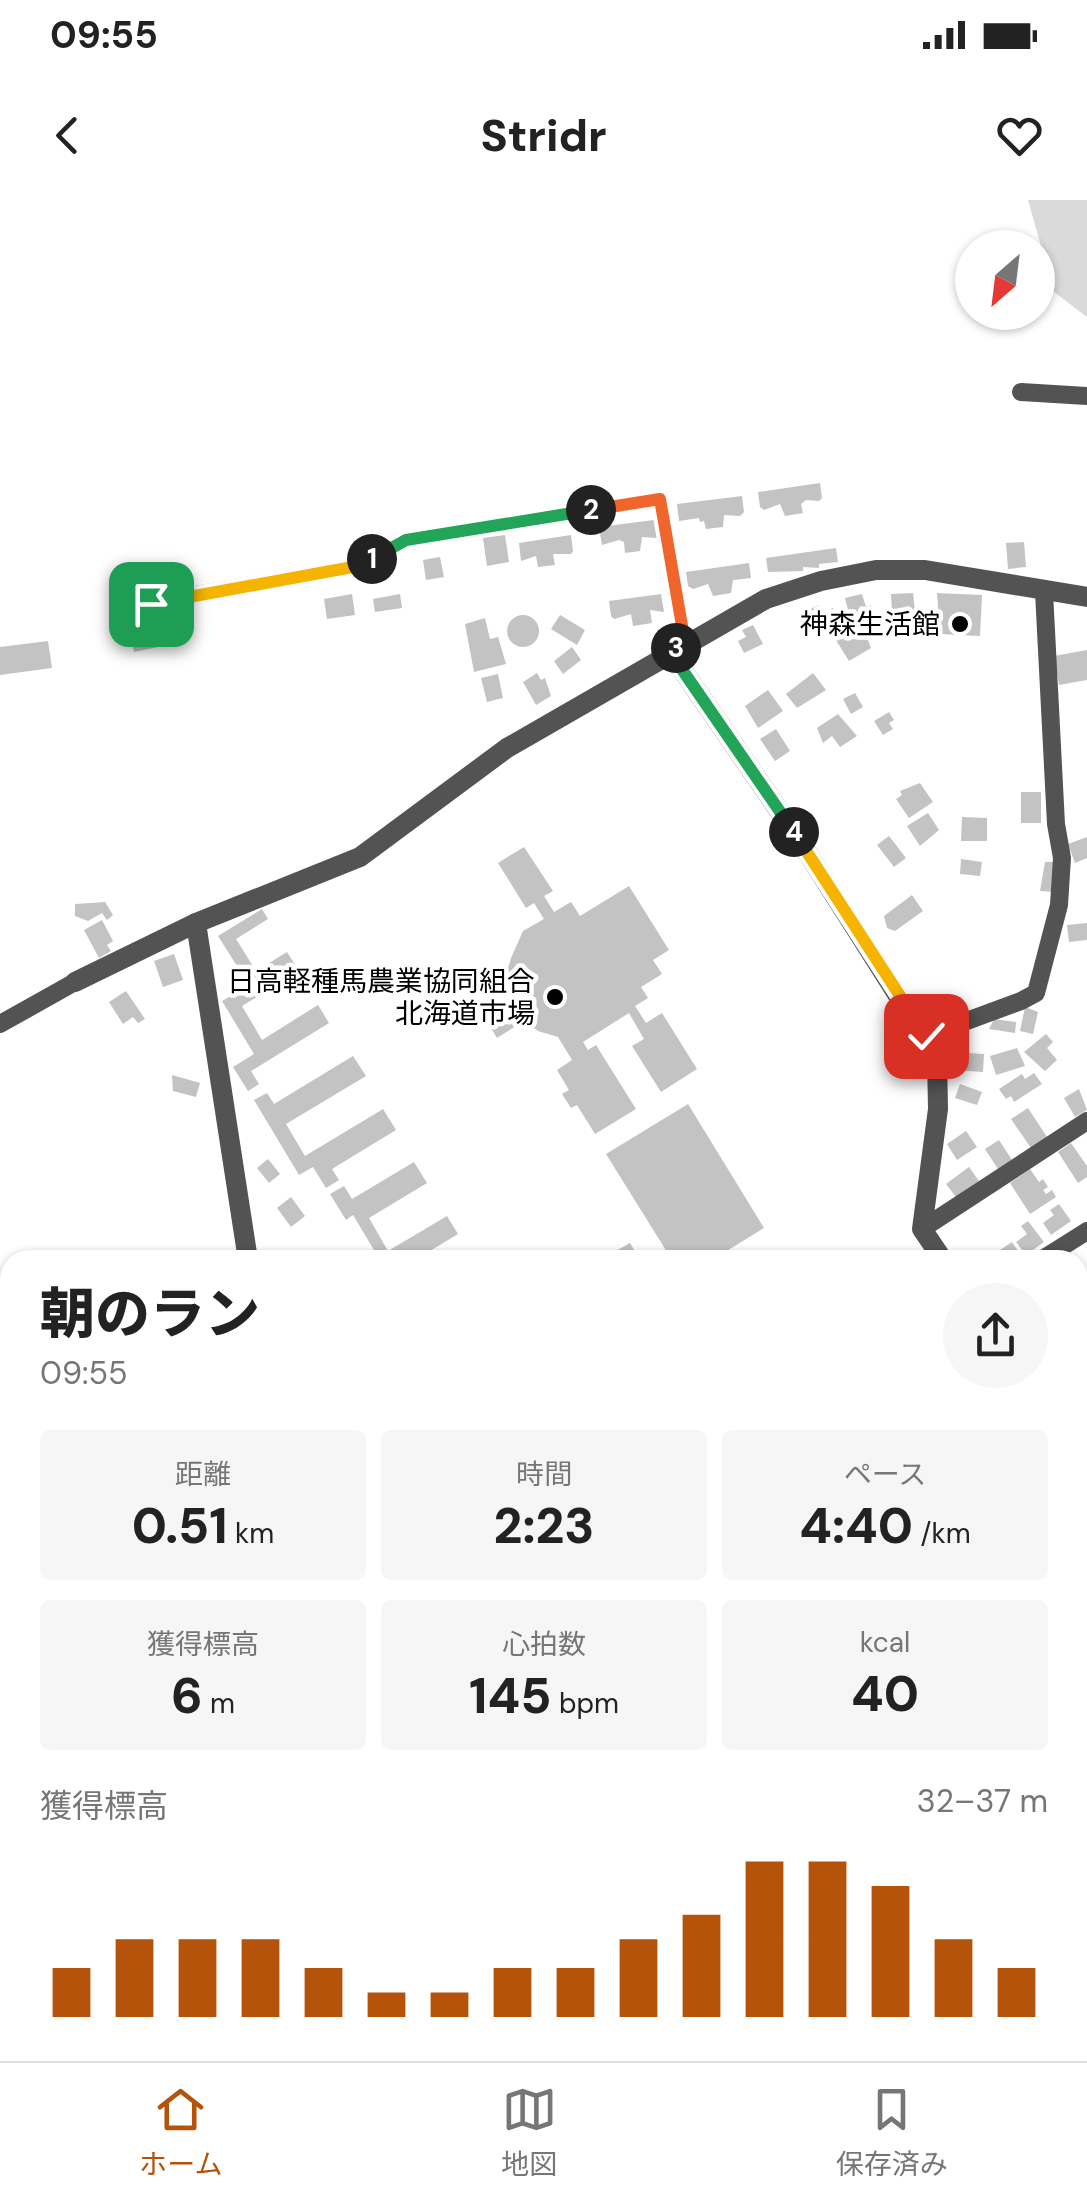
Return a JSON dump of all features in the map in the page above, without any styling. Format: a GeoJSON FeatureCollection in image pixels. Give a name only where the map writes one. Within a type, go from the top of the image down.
{"type":"FeatureCollection","features":[{"type":"Feature","properties":{"kind":"street"},"geometry":{"type":"LineString","coordinates":[[1021,392],[1087,396]]}},
{"type":"Feature","properties":{"kind":"street"},"geometry":{"type":"LineString","coordinates":[[151,604],[358,566],[406,540],[660,499],[677,648],[936,1057],[938,1098],[922,1230],[935,1250]]}},
{"type":"Feature","properties":{"kind":"street"},"geometry":{"type":"LineString","coordinates":[[0,1024],[196,922],[360,856],[507,748],[766,599],[876,570],[925,570],[1087,597]]}},
{"type":"Feature","properties":{"kind":"street"},"geometry":{"type":"LineString","coordinates":[[926,1036],[1022,1001],[1036,993],[1044,972],[1059,905],[1062,858],[1056,824],[1044,592]]}},
{"type":"Feature","properties":{"kind":"street"},"geometry":{"type":"LineString","coordinates":[[196,922],[246,1250]]}},
{"type":"Feature","properties":{"kind":"street"},"geometry":{"type":"LineString","coordinates":[[922,1230],[1087,1121]]}},
{"type":"Feature","properties":{"kind":"street"},"geometry":{"type":"LineString","coordinates":[[1057,1250],[1087,1231]]}},
{"type":"Feature","properties":{"kind":"shaded area"},"geometry":{"type":"Polygon","coordinates":[[[1028,200],[1087,200],[1087,317],[1055,293],[1055,230],[1036,230],[1028,200]]]}},
{"type":"Feature","properties":{"kind":"building"},"geometry":{"type":"Polygon","coordinates":[[[820,483],[822,498],[806,500],[801,504],[803,513],[785,516],[780,504],[764,510],[760,507],[758,492],[820,483]]]}},
{"type":"Feature","properties":{"kind":"building"},"geometry":{"type":"Polygon","coordinates":[[[742,496],[744,512],[740,516],[724,515],[723,527],[706,529],[699,518],[679,521],[677,504],[742,496]]]}},
{"type":"Feature","properties":{"kind":"building"},"geometry":{"type":"Polygon","coordinates":[[[654,520],[657,538],[642,537],[640,551],[625,553],[624,542],[619,540],[602,545],[599,527],[654,520]]]}},
{"type":"Feature","properties":{"kind":"building"},"geometry":{"type":"Polygon","coordinates":[[[505,535],[509,562],[487,566],[483,538],[505,535]]]}},
{"type":"Feature","properties":{"kind":"building"},"geometry":{"type":"Polygon","coordinates":[[[571,535],[573,551],[553,554],[555,565],[538,567],[536,556],[521,561],[519,543],[571,535]]]}},
{"type":"Feature","properties":{"kind":"building"},"geometry":{"type":"Polygon","coordinates":[[[1024,542],[1026,567],[1008,569],[1006,543],[1024,542]]]}},
{"type":"Feature","properties":{"kind":"building"},"geometry":{"type":"Polygon","coordinates":[[[836,548],[838,562],[819,564],[819,568],[803,567],[803,571],[768,572],[766,558],[836,548]]]}},
{"type":"Feature","properties":{"kind":"building"},"geometry":{"type":"Polygon","coordinates":[[[440,557],[444,577],[426,580],[423,560],[440,557]]]}},
{"type":"Feature","properties":{"kind":"building"},"geometry":{"type":"Polygon","coordinates":[[[749,563],[751,578],[733,580],[731,593],[713,596],[708,584],[693,589],[688,586],[686,572],[749,563]]]}},
{"type":"Feature","properties":{"kind":"building"},"geometry":{"type":"Polygon","coordinates":[[[913,593],[915,611],[892,613],[891,594],[913,593]]]}},
{"type":"Feature","properties":{"kind":"building","name":"神森生活館"},"geometry":{"type":"Polygon","coordinates":[[[937,593],[982,595],[980,636],[940,634],[937,593]]]}},
{"type":"Feature","properties":{"kind":"building"},"geometry":{"type":"Polygon","coordinates":[[[352,594],[355,615],[327,619],[324,599],[352,594]]]}},
{"type":"Feature","properties":{"kind":"building"},"geometry":{"type":"Polygon","coordinates":[[[400,594],[402,608],[375,612],[373,599],[400,594]]]}},
{"type":"Feature","properties":{"kind":"building"},"geometry":{"type":"Polygon","coordinates":[[[661,594],[664,612],[650,610],[652,623],[633,626],[631,614],[614,619],[611,616],[609,601],[661,594]]]}},
{"type":"Feature","properties":{"kind":"building"},"geometry":{"type":"Polygon","coordinates":[[[862,594],[866,607],[871,605],[873,612],[850,618],[845,598],[862,594]]]}},
{"type":"Feature","properties":{"kind":"building"},"geometry":{"type":"Polygon","coordinates":[[[818,605],[823,613],[833,608],[836,614],[840,612],[845,621],[816,637],[803,613],[818,605]]]}},
{"type":"Feature","properties":{"kind":"building"},"geometry":{"type":"Polygon","coordinates":[[[523,615],[534,620],[539,631],[534,642],[523,647],[512,642],[507,631],[512,620],[523,615]]]}},
{"type":"Feature","properties":{"kind":"building"},"geometry":{"type":"Polygon","coordinates":[[[560,615],[585,630],[577,645],[551,629],[560,615]]]}},
{"type":"Feature","properties":{"kind":"building"},"geometry":{"type":"Polygon","coordinates":[[[162,616],[168,645],[134,652],[131,635],[141,633],[139,621],[162,616]]]}},
{"type":"Feature","properties":{"kind":"building"},"geometry":{"type":"Polygon","coordinates":[[[485,618],[490,639],[498,637],[506,664],[474,672],[465,624],[485,618]]]}},
{"type":"Feature","properties":{"kind":"building"},"geometry":{"type":"Polygon","coordinates":[[[753,625],[763,644],[744,653],[738,641],[746,637],[742,630],[753,625]]]}},
{"type":"Feature","properties":{"kind":"building"},"geometry":{"type":"Polygon","coordinates":[[[863,627],[871,648],[849,661],[834,637],[845,631],[848,636],[863,627]]]}},
{"type":"Feature","properties":{"kind":"building"},"geometry":{"type":"Polygon","coordinates":[[[48,641],[52,668],[0,675],[0,647],[48,641]]]}},
{"type":"Feature","properties":{"kind":"building"},"geometry":{"type":"Polygon","coordinates":[[[572,647],[581,660],[563,674],[554,661],[572,647]]]}},
{"type":"Feature","properties":{"kind":"building"},"geometry":{"type":"Polygon","coordinates":[[[1087,650],[1087,680],[1059,685],[1054,656],[1087,650]]]}},
{"type":"Feature","properties":{"kind":"building"},"geometry":{"type":"Polygon","coordinates":[[[537,673],[541,680],[545,678],[551,696],[536,705],[523,682],[537,673]]]}},
{"type":"Feature","properties":{"kind":"building"},"geometry":{"type":"Polygon","coordinates":[[[813,673],[826,690],[797,708],[786,694],[813,673]]]}},
{"type":"Feature","properties":{"kind":"building"},"geometry":{"type":"Polygon","coordinates":[[[498,674],[503,698],[487,702],[481,678],[498,674]]]}},
{"type":"Feature","properties":{"kind":"building"},"geometry":{"type":"Polygon","coordinates":[[[768,690],[783,711],[758,728],[745,706],[768,690]]]}},
{"type":"Feature","properties":{"kind":"building"},"geometry":{"type":"Polygon","coordinates":[[[855,693],[863,707],[851,714],[843,699],[855,693]]]}},
{"type":"Feature","properties":{"kind":"building"},"geometry":{"type":"Polygon","coordinates":[[[889,712],[894,720],[889,723],[893,729],[883,735],[874,721],[889,712]]]}},
{"type":"Feature","properties":{"kind":"building"},"geometry":{"type":"Polygon","coordinates":[[[838,714],[857,736],[840,747],[832,736],[823,743],[817,728],[838,714]]]}},
{"type":"Feature","properties":{"kind":"building"},"geometry":{"type":"Polygon","coordinates":[[[776,729],[790,751],[775,761],[760,739],[776,729]]]}},
{"type":"Feature","properties":{"kind":"building"},"geometry":{"type":"Polygon","coordinates":[[[920,783],[933,802],[909,818],[896,799],[902,795],[900,791],[920,783]]]}},
{"type":"Feature","properties":{"kind":"building"},"geometry":{"type":"Polygon","coordinates":[[[1021,792],[1041,792],[1041,823],[1021,823],[1021,792]]]}},
{"type":"Feature","properties":{"kind":"building"},"geometry":{"type":"Polygon","coordinates":[[[928,813],[939,830],[920,846],[907,826],[928,813]]]}},
{"type":"Feature","properties":{"kind":"building"},"geometry":{"type":"Polygon","coordinates":[[[962,817],[987,818],[987,841],[961,841],[962,817]]]}},
{"type":"Feature","properties":{"kind":"building"},"geometry":{"type":"Polygon","coordinates":[[[889,836],[906,858],[894,867],[877,845],[889,836]]]}},
{"type":"Feature","properties":{"kind":"building"},"geometry":{"type":"Polygon","coordinates":[[[1087,837],[1087,858],[1075,863],[1068,844],[1087,837]]]}},
{"type":"Feature","properties":{"kind":"building"},"geometry":{"type":"Polygon","coordinates":[[[524,847],[553,891],[544,896],[554,912],[571,902],[580,916],[629,886],[669,950],[653,960],[662,974],[641,987],[648,998],[635,1006],[646,1023],[662,1013],[697,1069],[661,1092],[632,1046],[644,1039],[629,1013],[583,1042],[588,1050],[596,1045],[636,1109],[595,1134],[577,1105],[571,1108],[562,1094],[569,1090],[557,1070],[572,1060],[558,1037],[538,1031],[524,1021],[497,1038],[483,1015],[509,998],[505,978],[511,958],[523,931],[544,919],[534,903],[526,908],[498,863],[524,847]]]}},
{"type":"Feature","properties":{"kind":"building"},"geometry":{"type":"Polygon","coordinates":[[[961,859],[982,862],[980,876],[960,874],[961,859]]]}},
{"type":"Feature","properties":{"kind":"building"},"geometry":{"type":"Polygon","coordinates":[[[1045,862],[1056,862],[1054,892],[1040,891],[1045,862]]]}},
{"type":"Feature","properties":{"kind":"building"},"geometry":{"type":"Polygon","coordinates":[[[912,895],[923,911],[895,931],[887,928],[884,916],[912,895]]]}},
{"type":"Feature","properties":{"kind":"building"},"geometry":{"type":"Polygon","coordinates":[[[105,902],[113,915],[107,920],[102,913],[88,921],[75,916],[75,904],[105,902]]]}},
{"type":"Feature","properties":{"kind":"building"},"geometry":{"type":"Polygon","coordinates":[[[262,909],[268,919],[236,939],[256,971],[287,952],[299,971],[242,1006],[262,1040],[318,1005],[329,1023],[251,1071],[259,1084],[248,1091],[233,1067],[254,1054],[222,1001],[249,985],[218,936],[262,909]]]}},
{"type":"Feature","properties":{"kind":"building"},"geometry":{"type":"Polygon","coordinates":[[[102,920],[113,941],[107,945],[111,951],[99,958],[84,930],[102,920]]]}},
{"type":"Feature","properties":{"kind":"building"},"geometry":{"type":"Polygon","coordinates":[[[1087,923],[1087,940],[1069,942],[1067,925],[1087,923]]]}},
{"type":"Feature","properties":{"kind":"building"},"geometry":{"type":"Polygon","coordinates":[[[174,954],[183,980],[163,987],[154,961],[174,954]]]}},
{"type":"Feature","properties":{"kind":"building"},"geometry":{"type":"Polygon","coordinates":[[[126,991],[145,1019],[138,1023],[133,1017],[123,1024],[109,1002],[126,991]]]}},
{"type":"Feature","properties":{"kind":"building"},"geometry":{"type":"Polygon","coordinates":[[[1025,1007],[1038,1012],[1033,1034],[1020,1031],[1025,1007]]]}},
{"type":"Feature","properties":{"kind":"building"},"geometry":{"type":"Polygon","coordinates":[[[994,1019],[1016,1022],[1015,1033],[989,1029],[994,1019]]]}},
{"type":"Feature","properties":{"kind":"building"},"geometry":{"type":"Polygon","coordinates":[[[1046,1034],[1053,1042],[1047,1048],[1057,1060],[1045,1071],[1024,1052],[1046,1034]]]}},
{"type":"Feature","properties":{"kind":"building"},"geometry":{"type":"Polygon","coordinates":[[[1017,1048],[1025,1066],[996,1075],[990,1056],[1017,1048]]]}},
{"type":"Feature","properties":{"kind":"building"},"geometry":{"type":"Polygon","coordinates":[[[953,1052],[984,1054],[983,1072],[953,1070],[953,1052]]]}},
{"type":"Feature","properties":{"kind":"building"},"geometry":{"type":"Polygon","coordinates":[[[353,1056],[366,1076],[286,1124],[305,1156],[383,1109],[396,1130],[332,1169],[339,1180],[326,1188],[313,1167],[299,1175],[254,1100],[267,1093],[274,1104],[353,1056]]]}},
{"type":"Feature","properties":{"kind":"building"},"geometry":{"type":"Polygon","coordinates":[[[1034,1073],[1042,1084],[1014,1102],[999,1089],[1022,1074],[1025,1079],[1034,1073]]]}},
{"type":"Feature","properties":{"kind":"building"},"geometry":{"type":"Polygon","coordinates":[[[172,1075],[200,1083],[196,1097],[173,1091],[172,1075]]]}},
{"type":"Feature","properties":{"kind":"building"},"geometry":{"type":"Polygon","coordinates":[[[960,1084],[982,1092],[977,1105],[955,1098],[960,1084]]]}},
{"type":"Feature","properties":{"kind":"building"},"geometry":{"type":"Polygon","coordinates":[[[1079,1089],[1087,1110],[1075,1117],[1064,1098],[1079,1089]]]}},
{"type":"Feature","properties":{"kind":"building"},"geometry":{"type":"Polygon","coordinates":[[[688,1104],[764,1228],[728,1250],[666,1250],[606,1154],[688,1104]]]}},
{"type":"Feature","properties":{"kind":"building"},"geometry":{"type":"Polygon","coordinates":[[[1028,1108],[1047,1137],[1031,1148],[1011,1119],[1028,1108]]]}},
{"type":"Feature","properties":{"kind":"building"},"geometry":{"type":"Polygon","coordinates":[[[966,1131],[977,1147],[957,1160],[947,1144],[966,1131]]]}},
{"type":"Feature","properties":{"kind":"building"},"geometry":{"type":"Polygon","coordinates":[[[999,1140],[1012,1160],[998,1169],[985,1149],[999,1140]]]}},
{"type":"Feature","properties":{"kind":"building"},"geometry":{"type":"Polygon","coordinates":[[[1071,1143],[1087,1166],[1087,1177],[1078,1183],[1058,1152],[1071,1143]]]}},
{"type":"Feature","properties":{"kind":"building"},"geometry":{"type":"Polygon","coordinates":[[[268,1159],[280,1174],[269,1183],[257,1168],[268,1159]]]}},
{"type":"Feature","properties":{"kind":"building"},"geometry":{"type":"Polygon","coordinates":[[[414,1162],[427,1183],[369,1218],[387,1250],[374,1250],[353,1215],[346,1220],[330,1194],[344,1186],[352,1199],[414,1162]]]}},
{"type":"Feature","properties":{"kind":"building"},"geometry":{"type":"Polygon","coordinates":[[[969,1167],[979,1181],[956,1197],[946,1184],[969,1167]]]}},
{"type":"Feature","properties":{"kind":"building"},"geometry":{"type":"Polygon","coordinates":[[[1030,1169],[1039,1182],[1043,1179],[1048,1187],[1043,1190],[1046,1194],[1052,1190],[1056,1197],[1030,1214],[1010,1183],[1030,1169]]]}},
{"type":"Feature","properties":{"kind":"building"},"geometry":{"type":"Polygon","coordinates":[[[291,1197],[305,1216],[291,1227],[277,1208],[291,1197]]]}},
{"type":"Feature","properties":{"kind":"building"},"geometry":{"type":"Polygon","coordinates":[[[1059,1204],[1071,1221],[1051,1235],[1043,1223],[1054,1215],[1050,1210],[1059,1204]]]}},
{"type":"Feature","properties":{"kind":"building"},"geometry":{"type":"Polygon","coordinates":[[[447,1216],[458,1234],[432,1250],[390,1250],[447,1216]]]}},
{"type":"Feature","properties":{"kind":"building"},"geometry":{"type":"Polygon","coordinates":[[[1028,1221],[1044,1242],[1033,1250],[1022,1250],[1016,1242],[1027,1234],[1021,1226],[1028,1221]]]}},
{"type":"Feature","properties":{"kind":"building"},"geometry":{"type":"Polygon","coordinates":[[[1012,1242],[1017,1250],[1000,1250],[1012,1242]]]}},
{"type":"Feature","properties":{"kind":"place","name":"神森生活館"},"geometry":{"type":"Point","coordinates":[960,624]}},
{"type":"Feature","properties":{"kind":"place","name":"日高軽種馬農業協同組合 北海道市場"},"geometry":{"type":"Point","coordinates":[555,997]}},
{"type":"Feature","properties":{"kind":"route"},"geometry":{"type":"LineString","coordinates":[[151,604],[358,566],[406,540],[660,499],[685,643],[670,652],[800,840],[926,1036]]}}]}
